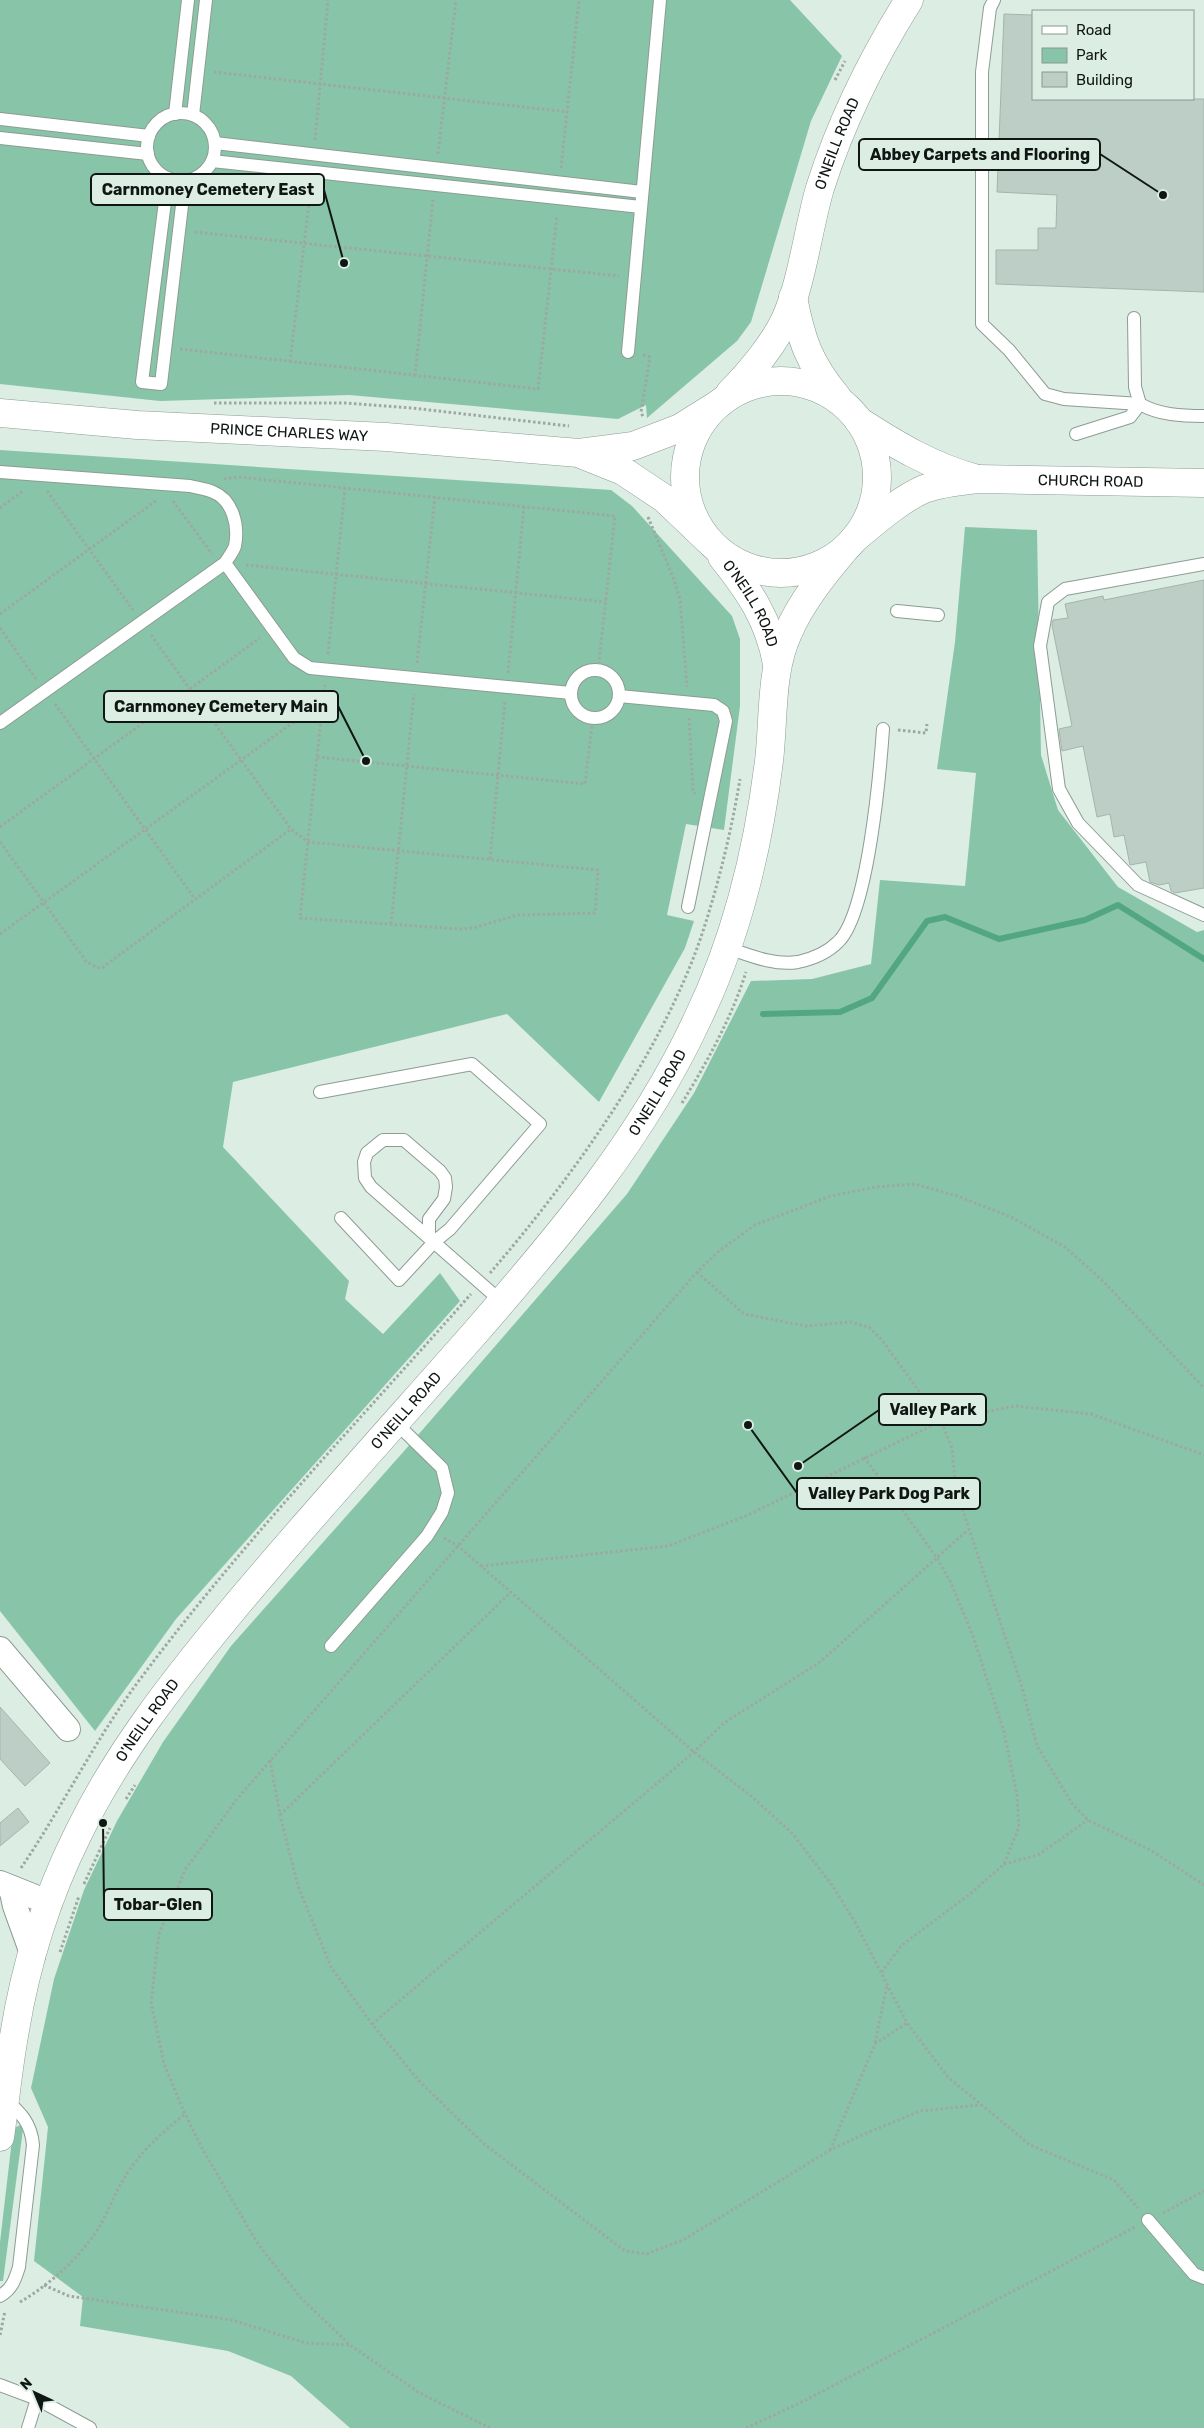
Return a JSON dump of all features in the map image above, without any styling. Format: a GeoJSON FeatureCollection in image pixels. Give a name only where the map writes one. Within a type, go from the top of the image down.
{"type":"FeatureCollection","features":[{"type":"Feature","properties":{"kind":"main road","name":"O'NEILL ROAD"},"geometry":{"type":"LineString","coordinates":[[721,402],[749,375],[784,321],[793,297],[820,188],[839,134],[862,82],[909,0]]}},
{"type":"Feature","properties":{"kind":"main road","name":"O'NEILL ROAD"},"geometry":{"type":"LineString","coordinates":[[793,297],[802,340],[814,366],[851,412]]}},
{"type":"Feature","properties":{"kind":"main road","name":"CHURCH ROAD"},"geometry":{"type":"LineString","coordinates":[[721,402],[741,390],[754,385],[783,381],[804,384],[824,391],[851,412],[920,459],[949,471],[978,479]]}},
{"type":"Feature","properties":{"kind":"main road","name":"PRINCE CHARLES WAY"},"geometry":{"type":"LineString","coordinates":[[0,413],[136,425],[386,437],[578,440],[633,446],[680,428],[721,402]]}},
{"type":"Feature","properties":{"kind":"main road"},"geometry":{"type":"LineString","coordinates":[[721,402],[704,419],[693,438],[686,459],[685,481],[688,503],[696,524],[710,543],[728,557],[746,567],[767,572],[788,573],[808,570],[828,561],[850,544],[866,522],[874,502],[877,481],[876,460],[870,439],[851,412]]}},
{"type":"Feature","properties":{"kind":"main road","name":"PRINCE CHARLES WAY"},"geometry":{"type":"LineString","coordinates":[[578,440],[665,499],[710,543]]}},
{"type":"Feature","properties":{"kind":"main road","name":"CHURCH ROAD"},"geometry":{"type":"LineString","coordinates":[[850,544],[885,514],[924,490],[978,479],[1204,483]]}},
{"type":"Feature","properties":{"kind":"main road","name":"O'NEILL ROAD"},"geometry":{"type":"LineString","coordinates":[[710,543],[745,585],[766,622],[773,641],[777,668]]}},
{"type":"Feature","properties":{"kind":"main road","name":"O'NEILL ROAD"},"geometry":{"type":"LineString","coordinates":[[0,2137],[5,2099],[7,2032],[45,1958],[50,1903],[76,1837],[149,1716],[258,1579],[502,1302],[552,1244],[598,1186],[638,1129],[698,1020],[739,952],[740,909],[761,818],[769,758],[777,668],[787,633],[820,579],[850,544]]}},
{"type":"Feature","properties":{"kind":"street"},"geometry":{"type":"LineString","coordinates":[[0,1649],[68,1729]]}},
{"type":"Feature","properties":{"kind":"street"},"geometry":{"type":"LineString","coordinates":[[6,1886],[50,1903]]}},
{"type":"Feature","properties":{"kind":"street"},"geometry":{"type":"LineString","coordinates":[[6,1886],[15,1906],[45,1958]]}},
{"type":"Feature","properties":{"kind":"lane"},"geometry":{"type":"LineString","coordinates":[[175,114],[188,0]]}},
{"type":"Feature","properties":{"kind":"lane"},"geometry":{"type":"LineString","coordinates":[[193,115],[206,0]]}},
{"type":"Feature","properties":{"kind":"lane"},"geometry":{"type":"LineString","coordinates":[[628,352],[660,0]]}},
{"type":"Feature","properties":{"kind":"lane"},"geometry":{"type":"LineString","coordinates":[[994,0],[990,8],[982,72],[982,324],[1009,350],[1045,394],[1064,399],[1140,404],[1179,416],[1204,416]]}},
{"type":"Feature","properties":{"kind":"lane"},"geometry":{"type":"LineString","coordinates":[[175,114],[193,115],[210,128],[215,143],[212,161],[199,176],[185,180],[168,178],[152,164],[148,154],[149,136],[162,119],[175,114]]}},
{"type":"Feature","properties":{"kind":"lane"},"geometry":{"type":"LineString","coordinates":[[0,119],[149,136]]}},
{"type":"Feature","properties":{"kind":"lane"},"geometry":{"type":"LineString","coordinates":[[33,142],[36,123]]}},
{"type":"Feature","properties":{"kind":"lane"},"geometry":{"type":"LineString","coordinates":[[0,138],[148,154]]}},
{"type":"Feature","properties":{"kind":"lane"},"geometry":{"type":"LineString","coordinates":[[215,143],[642,192]]}},
{"type":"Feature","properties":{"kind":"lane"},"geometry":{"type":"LineString","coordinates":[[212,161],[641,207]]}},
{"type":"Feature","properties":{"kind":"lane"},"geometry":{"type":"LineString","coordinates":[[168,178],[142,382],[161,384],[185,180]]}},
{"type":"Feature","properties":{"kind":"lane"},"geometry":{"type":"LineString","coordinates":[[1134,318],[1135,387],[1140,404]]}},
{"type":"Feature","properties":{"kind":"lane"},"geometry":{"type":"LineString","coordinates":[[1076,434],[1130,417],[1140,404]]}},
{"type":"Feature","properties":{"kind":"lane"},"geometry":{"type":"LineString","coordinates":[[0,472],[164,488],[190,486],[214,492],[228,502],[234,515],[236,532],[234,547],[223,565],[0,723]]}},
{"type":"Feature","properties":{"kind":"lane"},"geometry":{"type":"LineString","coordinates":[[1204,564],[1065,589],[1048,602],[1040,646],[1059,789],[1078,823],[1138,885],[1204,915]]}},
{"type":"Feature","properties":{"kind":"lane"},"geometry":{"type":"LineString","coordinates":[[223,565],[294,658],[303,665],[327,670],[571,693]]}},
{"type":"Feature","properties":{"kind":"lane"},"geometry":{"type":"LineString","coordinates":[[897,611],[938,615]]}},
{"type":"Feature","properties":{"kind":"lane"},"geometry":{"type":"LineString","coordinates":[[598,671],[608,674],[614,680],[619,696],[617,703],[608,714],[593,718],[586,717],[575,707],[571,693],[578,678],[584,673],[598,671]]}},
{"type":"Feature","properties":{"kind":"lane"},"geometry":{"type":"LineString","coordinates":[[619,696],[714,705],[723,712],[726,721],[688,907]]}},
{"type":"Feature","properties":{"kind":"lane"},"geometry":{"type":"LineString","coordinates":[[739,952],[764,960],[797,962],[824,953],[839,942],[850,924],[867,861],[884,729]]}},
{"type":"Feature","properties":{"kind":"lane"},"geometry":{"type":"LineString","coordinates":[[320,1092],[472,1064],[540,1124],[450,1229],[431,1239],[400,1280],[341,1218]]}},
{"type":"Feature","properties":{"kind":"lane"},"geometry":{"type":"LineString","coordinates":[[431,1239],[429,1219],[444,1199],[445,1178],[440,1171],[404,1140],[383,1140],[374,1145],[367,1153],[364,1162],[365,1178],[371,1187],[502,1302]]}},
{"type":"Feature","properties":{"kind":"lane"},"geometry":{"type":"LineString","coordinates":[[331,1646],[432,1529],[442,1512],[448,1493],[442,1468],[428,1452],[396,1423]]}},
{"type":"Feature","properties":{"kind":"lane"},"geometry":{"type":"LineString","coordinates":[[0,2296],[7,2292],[14,2283],[19,2267],[33,2145],[32,2132],[27,2121],[5,2099]]}},
{"type":"Feature","properties":{"kind":"lane"},"geometry":{"type":"LineString","coordinates":[[1148,2220],[1194,2274],[1204,2278]]}},
{"type":"Feature","properties":{"kind":"lane"},"geometry":{"type":"LineString","coordinates":[[0,2385],[37,2399],[90,2428]]}},
{"type":"Feature","properties":{"kind":"lane"},"geometry":{"type":"LineString","coordinates":[[28,2428],[37,2399]]}},
{"type":"Feature","properties":{"kind":"path"},"geometry":{"type":"LineString","coordinates":[[560,182],[579,0]]}},
{"type":"Feature","properties":{"kind":"path"},"geometry":{"type":"LineString","coordinates":[[198,70],[568,112]]}},
{"type":"Feature","properties":{"kind":"path"},"geometry":{"type":"LineString","coordinates":[[165,348],[538,389],[559,198]]}},
{"type":"Feature","properties":{"kind":"path"},"geometry":{"type":"LineString","coordinates":[[179,231],[635,277]]}},
{"type":"Feature","properties":{"kind":"path"},"geometry":{"type":"LineString","coordinates":[[628,352],[650,357],[641,412]]}},
{"type":"Feature","properties":{"kind":"path"},"geometry":{"type":"LineString","coordinates":[[209,403],[345,403],[412,408],[578,440]]}},
{"type":"Feature","properties":{"kind":"path"},"geometry":{"type":"LineString","coordinates":[[0,508],[37,477],[291,829],[308,842],[598,870],[595,913],[518,915],[473,928],[460,929],[300,918],[308,842],[317,758],[323,700],[327,670],[345,488]]}},
{"type":"Feature","properties":{"kind":"path"},"geometry":{"type":"LineString","coordinates":[[219,480],[238,477],[615,516],[598,671]]}},
{"type":"Feature","properties":{"kind":"path"},"geometry":{"type":"LineString","coordinates":[[0,614],[89,549],[164,488],[223,565],[336,574],[606,602]]}},
{"type":"Feature","properties":{"kind":"path"},"geometry":{"type":"LineString","coordinates":[[391,924],[435,497]]}},
{"type":"Feature","properties":{"kind":"path"},"geometry":{"type":"LineString","coordinates":[[645,512],[673,577],[680,599],[687,690]]}},
{"type":"Feature","properties":{"kind":"path"},"geometry":{"type":"LineString","coordinates":[[0,628],[195,899]]}},
{"type":"Feature","properties":{"kind":"path"},"geometry":{"type":"LineString","coordinates":[[0,827],[272,629]]}},
{"type":"Feature","properties":{"kind":"path"},"geometry":{"type":"LineString","coordinates":[[0,934],[323,700]]}},
{"type":"Feature","properties":{"kind":"path"},"geometry":{"type":"LineString","coordinates":[[689,713],[693,791],[708,810]]}},
{"type":"Feature","properties":{"kind":"path"},"geometry":{"type":"LineString","coordinates":[[317,758],[585,784],[593,718]]}},
{"type":"Feature","properties":{"kind":"path"},"geometry":{"type":"LineString","coordinates":[[884,729],[926,733],[927,724]]}},
{"type":"Feature","properties":{"kind":"path"},"geometry":{"type":"LineString","coordinates":[[6,1886],[134,1687],[184,1622],[320,1464],[527,1230],[582,1155],[633,1077],[677,996],[700,938],[718,882],[734,817],[742,771]]}},
{"type":"Feature","properties":{"kind":"path"},"geometry":{"type":"LineString","coordinates":[[0,842],[89,964],[96,968],[103,966],[291,829]]}},
{"type":"Feature","properties":{"kind":"path"},"geometry":{"type":"LineString","coordinates":[[678,1110],[697,1080],[723,1027],[739,952]]}},
{"type":"Feature","properties":{"kind":"path"},"geometry":{"type":"LineString","coordinates":[[490,2428],[418,2392],[350,2345],[300,2297],[258,2244],[185,2114],[164,2064],[151,2002],[159,1934],[185,1870],[236,1799],[698,1272],[719,1251],[755,1225],[831,1196],[875,1187],[915,1184],[957,1196],[1011,1217],[1065,1247],[1104,1282],[1204,1388]]}},
{"type":"Feature","properties":{"kind":"path"},"geometry":{"type":"LineString","coordinates":[[698,1272],[744,1314],[806,1326],[850,1322],[869,1327],[881,1339],[941,1420],[952,1448],[956,1490],[1022,1687],[1037,1746],[1073,1805],[1088,1820],[1152,1851],[1204,1885]]}},
{"type":"Feature","properties":{"kind":"path"},"geometry":{"type":"LineString","coordinates":[[480,1566],[668,1546],[748,1515],[941,1420],[1015,1406],[1091,1414],[1204,1454]]}},
{"type":"Feature","properties":{"kind":"path"},"geometry":{"type":"LineString","coordinates":[[864,1457],[937,1558],[973,1636],[1004,1732],[1017,1795],[1019,1828],[1004,1864],[970,1894],[902,1945],[881,1973]]}},
{"type":"Feature","properties":{"kind":"path"},"geometry":{"type":"LineString","coordinates":[[432,1529],[458,1546],[694,1752],[751,1796],[792,1833],[832,1885],[855,1922],[907,2023],[948,2077],[1030,2145],[1114,2180],[1148,2220]]}},
{"type":"Feature","properties":{"kind":"path"},"geometry":{"type":"LineString","coordinates":[[372,2024],[694,1752],[724,1723],[820,1662],[968,1530]]}},
{"type":"Feature","properties":{"kind":"path"},"geometry":{"type":"LineString","coordinates":[[280,1816],[511,1592]]}},
{"type":"Feature","properties":{"kind":"path"},"geometry":{"type":"LineString","coordinates":[[270,1760],[280,1816],[298,1886],[331,1967],[372,2024],[421,2083],[484,2144],[625,2251],[647,2254],[685,2239],[830,2150],[920,2111],[981,2105]]}},
{"type":"Feature","properties":{"kind":"path"},"geometry":{"type":"LineString","coordinates":[[123,1805],[137,1781]]}},
{"type":"Feature","properties":{"kind":"path"},"geometry":{"type":"LineString","coordinates":[[1004,1864],[1038,1855],[1088,1820]]}},
{"type":"Feature","properties":{"kind":"path"},"geometry":{"type":"LineString","coordinates":[[45,1958],[81,1890],[113,1821]]}},
{"type":"Feature","properties":{"kind":"path"},"geometry":{"type":"LineString","coordinates":[[830,2150],[875,2044],[887,1985]]}},
{"type":"Feature","properties":{"kind":"path"},"geometry":{"type":"LineString","coordinates":[[875,2044],[907,2023]]}},
{"type":"Feature","properties":{"kind":"path"},"geometry":{"type":"LineString","coordinates":[[16,2305],[44,2285],[84,2247],[101,2223],[116,2190],[133,2165],[156,2138],[185,2114]]}},
{"type":"Feature","properties":{"kind":"path"},"geometry":{"type":"LineString","coordinates":[[746,2428],[804,2401],[1204,2191]]}},
{"type":"Feature","properties":{"kind":"path"},"geometry":{"type":"LineString","coordinates":[[44,2285],[68,2296],[232,2320],[306,2343],[350,2345]]}},
{"type":"Feature","properties":{"kind":"path"},"geometry":{"type":"LineString","coordinates":[[0,2334],[5,2308],[10,2306]]}},
{"type":"Feature","properties":{"kind":"green space"},"geometry":{"type":"Polygon","coordinates":[[[0,0],[790,0],[842,56],[811,121],[751,322],[737,341],[647,418],[646,405],[618,419],[349,395],[160,401],[0,384],[0,0]]]}},
{"type":"Feature","properties":{"kind":"green space"},"geometry":{"type":"Polygon","coordinates":[[[0,450],[611,490],[632,506],[732,616],[740,639],[740,706],[724,830],[686,824],[667,915],[694,921],[685,948],[599,1102],[507,1014],[233,1082],[223,1147],[349,1281],[345,1299],[383,1334],[440,1273],[460,1301],[176,1619],[95,1731],[0,1611],[0,450]]]}},
{"type":"Feature","properties":{"kind":"green space"},"geometry":{"type":"Polygon","coordinates":[[[965,527],[1037,530],[1041,755],[1058,810],[1118,887],[1197,932],[1204,930],[1204,2428],[350,2428],[291,2376],[228,2351],[80,2326],[83,2297],[34,2261],[48,2127],[31,2088],[54,1979],[84,1890],[117,1821],[163,1742],[231,1646],[405,1450],[627,1194],[694,1093],[751,981],[812,979],[871,964],[880,880],[965,886],[976,773],[937,769],[955,642],[965,527]]]}},
{"type":"Feature","properties":{"kind":"green space"},"geometry":{"type":"Polygon","coordinates":[[[21,2125],[23,2129],[3,2281],[0,2281],[0,2242],[13,2131],[21,2125]]]}},
{"type":"Feature","properties":{"kind":"building"},"geometry":{"type":"Polygon","coordinates":[[[1004,14],[1032,15],[1032,100],[1204,99],[1204,292],[996,284],[996,250],[1038,250],[1038,228],[1056,228],[1057,195],[997,192],[1004,14]]]}},
{"type":"Feature","properties":{"kind":"building"},"geometry":{"type":"Polygon","coordinates":[[[1204,580],[1204,888],[1175,893],[1171,891],[1169,883],[1159,885],[1150,882],[1146,862],[1130,865],[1124,835],[1114,837],[1110,814],[1097,817],[1083,746],[1062,751],[1059,729],[1072,726],[1052,625],[1053,620],[1068,618],[1065,604],[1103,596],[1104,600],[1204,580]]]}},
{"type":"Feature","properties":{"kind":"building"},"geometry":{"type":"Polygon","coordinates":[[[0,1707],[50,1763],[25,1786],[0,1759],[0,1707]]]}},
{"type":"Feature","properties":{"kind":"building"},"geometry":{"type":"Polygon","coordinates":[[[18,1808],[29,1822],[0,1846],[0,1823],[18,1808]]]}},
{"type":"Feature","properties":{"kind":"waterway"},"geometry":{"type":"LineString","coordinates":[[763,1014],[840,1012],[872,998],[927,921],[945,917],[999,939],[1085,920],[1118,905],[1204,959]]}},
{"type":"Feature","properties":{"kind":"place","name":"Abbey Carpets and Flooring"},"geometry":{"type":"Point","coordinates":[1163,195]}},
{"type":"Feature","properties":{"kind":"place","name":"Carnmoney Cemetery East"},"geometry":{"type":"Point","coordinates":[344,263]}},
{"type":"Feature","properties":{"kind":"place","name":"Carnmoney Cemetery Main"},"geometry":{"type":"Point","coordinates":[366,761]}},
{"type":"Feature","properties":{"kind":"place","name":"Valley Park Dog Park"},"geometry":{"type":"Point","coordinates":[748,1425]}},
{"type":"Feature","properties":{"kind":"place","name":"Valley Park"},"geometry":{"type":"Point","coordinates":[798,1466]}},
{"type":"Feature","properties":{"kind":"place","name":"Tobar-Glen"},"geometry":{"type":"Point","coordinates":[103,1823]}}]}
